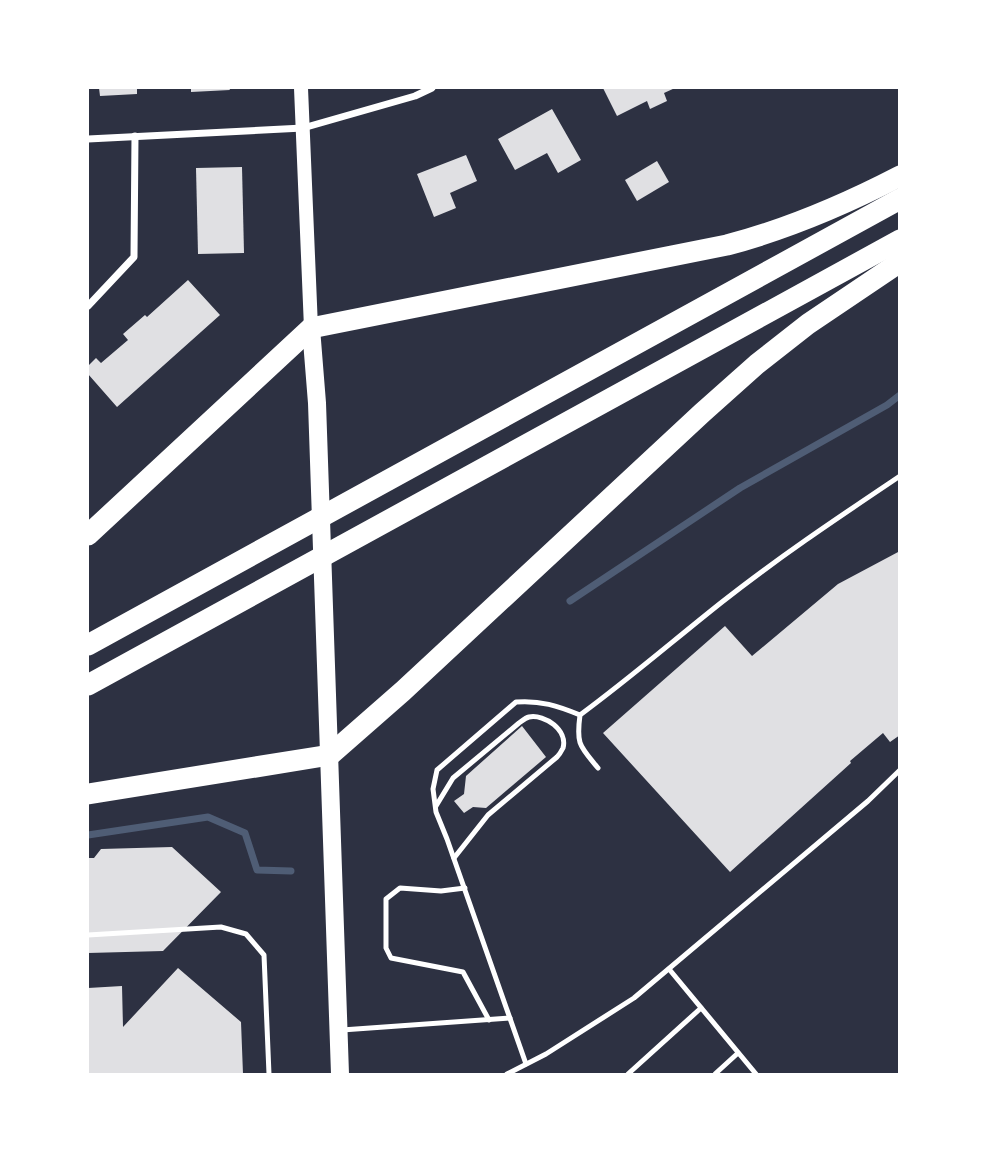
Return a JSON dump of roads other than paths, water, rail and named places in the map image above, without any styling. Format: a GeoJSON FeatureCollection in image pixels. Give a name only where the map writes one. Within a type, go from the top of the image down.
{"type":"FeatureCollection","features":[{"type":"Feature","properties":{"kind":"highway"},"geometry":{"type":"LineString","coordinates":[[88,535],[311,328],[763,235],[836,207],[900,176]]}},
{"type":"Feature","properties":{"kind":"highway"},"geometry":{"type":"LineString","coordinates":[[88,645],[900,199]]}},
{"type":"Feature","properties":{"kind":"highway"},"geometry":{"type":"LineString","coordinates":[[88,685],[900,240]]}},
{"type":"Feature","properties":{"kind":"highway"},"geometry":{"type":"LineString","coordinates":[[88,794],[330,755],[757,364],[808,324],[900,262]]}},
{"type":"Feature","properties":{"kind":"main road"},"geometry":{"type":"LineString","coordinates":[[301,88],[319,451],[340,1074]]}},
{"type":"Feature","properties":{"kind":"street"},"geometry":{"type":"LineString","coordinates":[[88,139],[303,128],[415,96],[432,88]]}},
{"type":"Feature","properties":{"kind":"street"},"geometry":{"type":"LineString","coordinates":[[88,306],[134,257],[135,136]]}},
{"type":"Feature","properties":{"kind":"lane"},"geometry":{"type":"LineString","coordinates":[[598,768],[580,746],[580,715],[784,555],[900,476]]}},
{"type":"Feature","properties":{"kind":"lane"},"geometry":{"type":"LineString","coordinates":[[526,1064],[447,839],[433,789],[437,770],[516,702],[554,704],[580,715]]}},
{"type":"Feature","properties":{"kind":"lane"},"geometry":{"type":"LineString","coordinates":[[436,806],[453,778],[519,723],[530,717],[548,720],[558,728],[563,738],[563,748],[557,757],[488,814],[454,858]]}},
{"type":"Feature","properties":{"kind":"lane"},"geometry":{"type":"LineString","coordinates":[[506,1074],[546,1054],[635,998],[868,801],[900,770]]}},
{"type":"Feature","properties":{"kind":"lane"},"geometry":{"type":"LineString","coordinates":[[465,888],[442,891],[400,888],[386,899],[386,948],[391,958],[463,972],[489,1020]]}},
{"type":"Feature","properties":{"kind":"lane"},"geometry":{"type":"LineString","coordinates":[[88,934],[221,927],[246,934],[264,955],[269,1074]]}},
{"type":"Feature","properties":{"kind":"lane"},"geometry":{"type":"LineString","coordinates":[[669,969],[755,1074]]}},
{"type":"Feature","properties":{"kind":"lane"},"geometry":{"type":"LineString","coordinates":[[628,1074],[701,1008]]}},
{"type":"Feature","properties":{"kind":"lane"},"geometry":{"type":"LineString","coordinates":[[339,1030],[510,1018]]}},
{"type":"Feature","properties":{"kind":"lane"},"geometry":{"type":"LineString","coordinates":[[715,1074],[738,1053]]}},
{"type":"Feature","properties":{"kind":"waterway"},"geometry":{"type":"LineString","coordinates":[[570,601],[740,488],[887,405],[900,395]]}},
{"type":"Feature","properties":{"kind":"waterway"},"geometry":{"type":"LineString","coordinates":[[88,835],[208,817],[245,833],[257,870],[291,871]]}}]}
